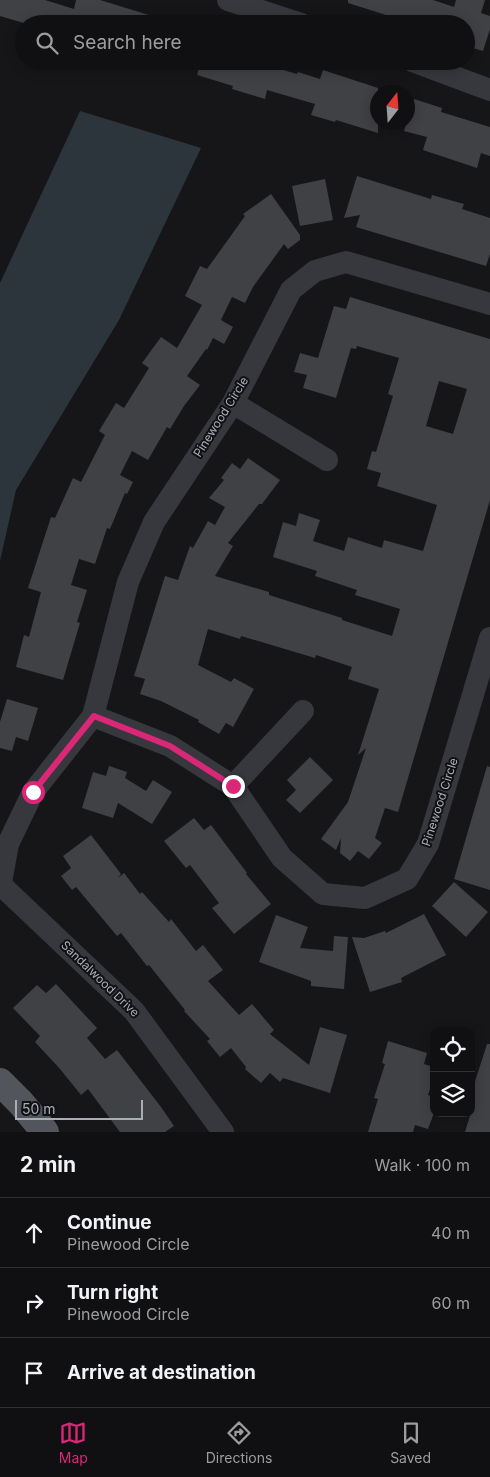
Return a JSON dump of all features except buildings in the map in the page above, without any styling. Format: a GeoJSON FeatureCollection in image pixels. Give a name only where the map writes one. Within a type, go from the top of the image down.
{"type":"FeatureCollection","features":[{"type":"Feature","properties":{"kind":"main road"},"geometry":{"type":"LineString","coordinates":[[0,1082],[45,1132]]}},
{"type":"Feature","properties":{"kind":"street"},"geometry":{"type":"LineString","coordinates":[[232,1],[274,15]]}},
{"type":"Feature","properties":{"kind":"street"},"geometry":{"type":"LineString","coordinates":[[436,70],[490,90]]}},
{"type":"Feature","properties":{"kind":"street","name":"Pinewood Circle"},"geometry":{"type":"LineString","coordinates":[[0,886],[8,844],[33,792],[94,716],[128,582],[154,522],[233,403],[291,290],[315,271],[346,262],[490,304]]}},
{"type":"Feature","properties":{"kind":"street"},"geometry":{"type":"LineString","coordinates":[[233,403],[327,460]]}},
{"type":"Feature","properties":{"kind":"street","name":"Pinewood Circle"},"geometry":{"type":"LineString","coordinates":[[94,716],[170,746],[233,786],[282,858],[322,894],[365,898],[407,879],[428,844],[490,638]]}},
{"type":"Feature","properties":{"kind":"street"},"geometry":{"type":"LineString","coordinates":[[233,786],[303,711]]}},
{"type":"Feature","properties":{"kind":"street","name":"Sandalwood Drive"},"geometry":{"type":"LineString","coordinates":[[0,886],[134,1011],[223,1132]]}},
{"type":"Feature","properties":{"kind":"shaded area"},"geometry":{"type":"Polygon","coordinates":[[[80,111],[201,148],[119,320],[16,490],[0,561],[0,283],[80,111]]]}},
{"type":"Feature","properties":{"kind":"route"},"geometry":{"type":"LineString","coordinates":[[33,792],[94,716],[170,746],[233,786]]}}]}
